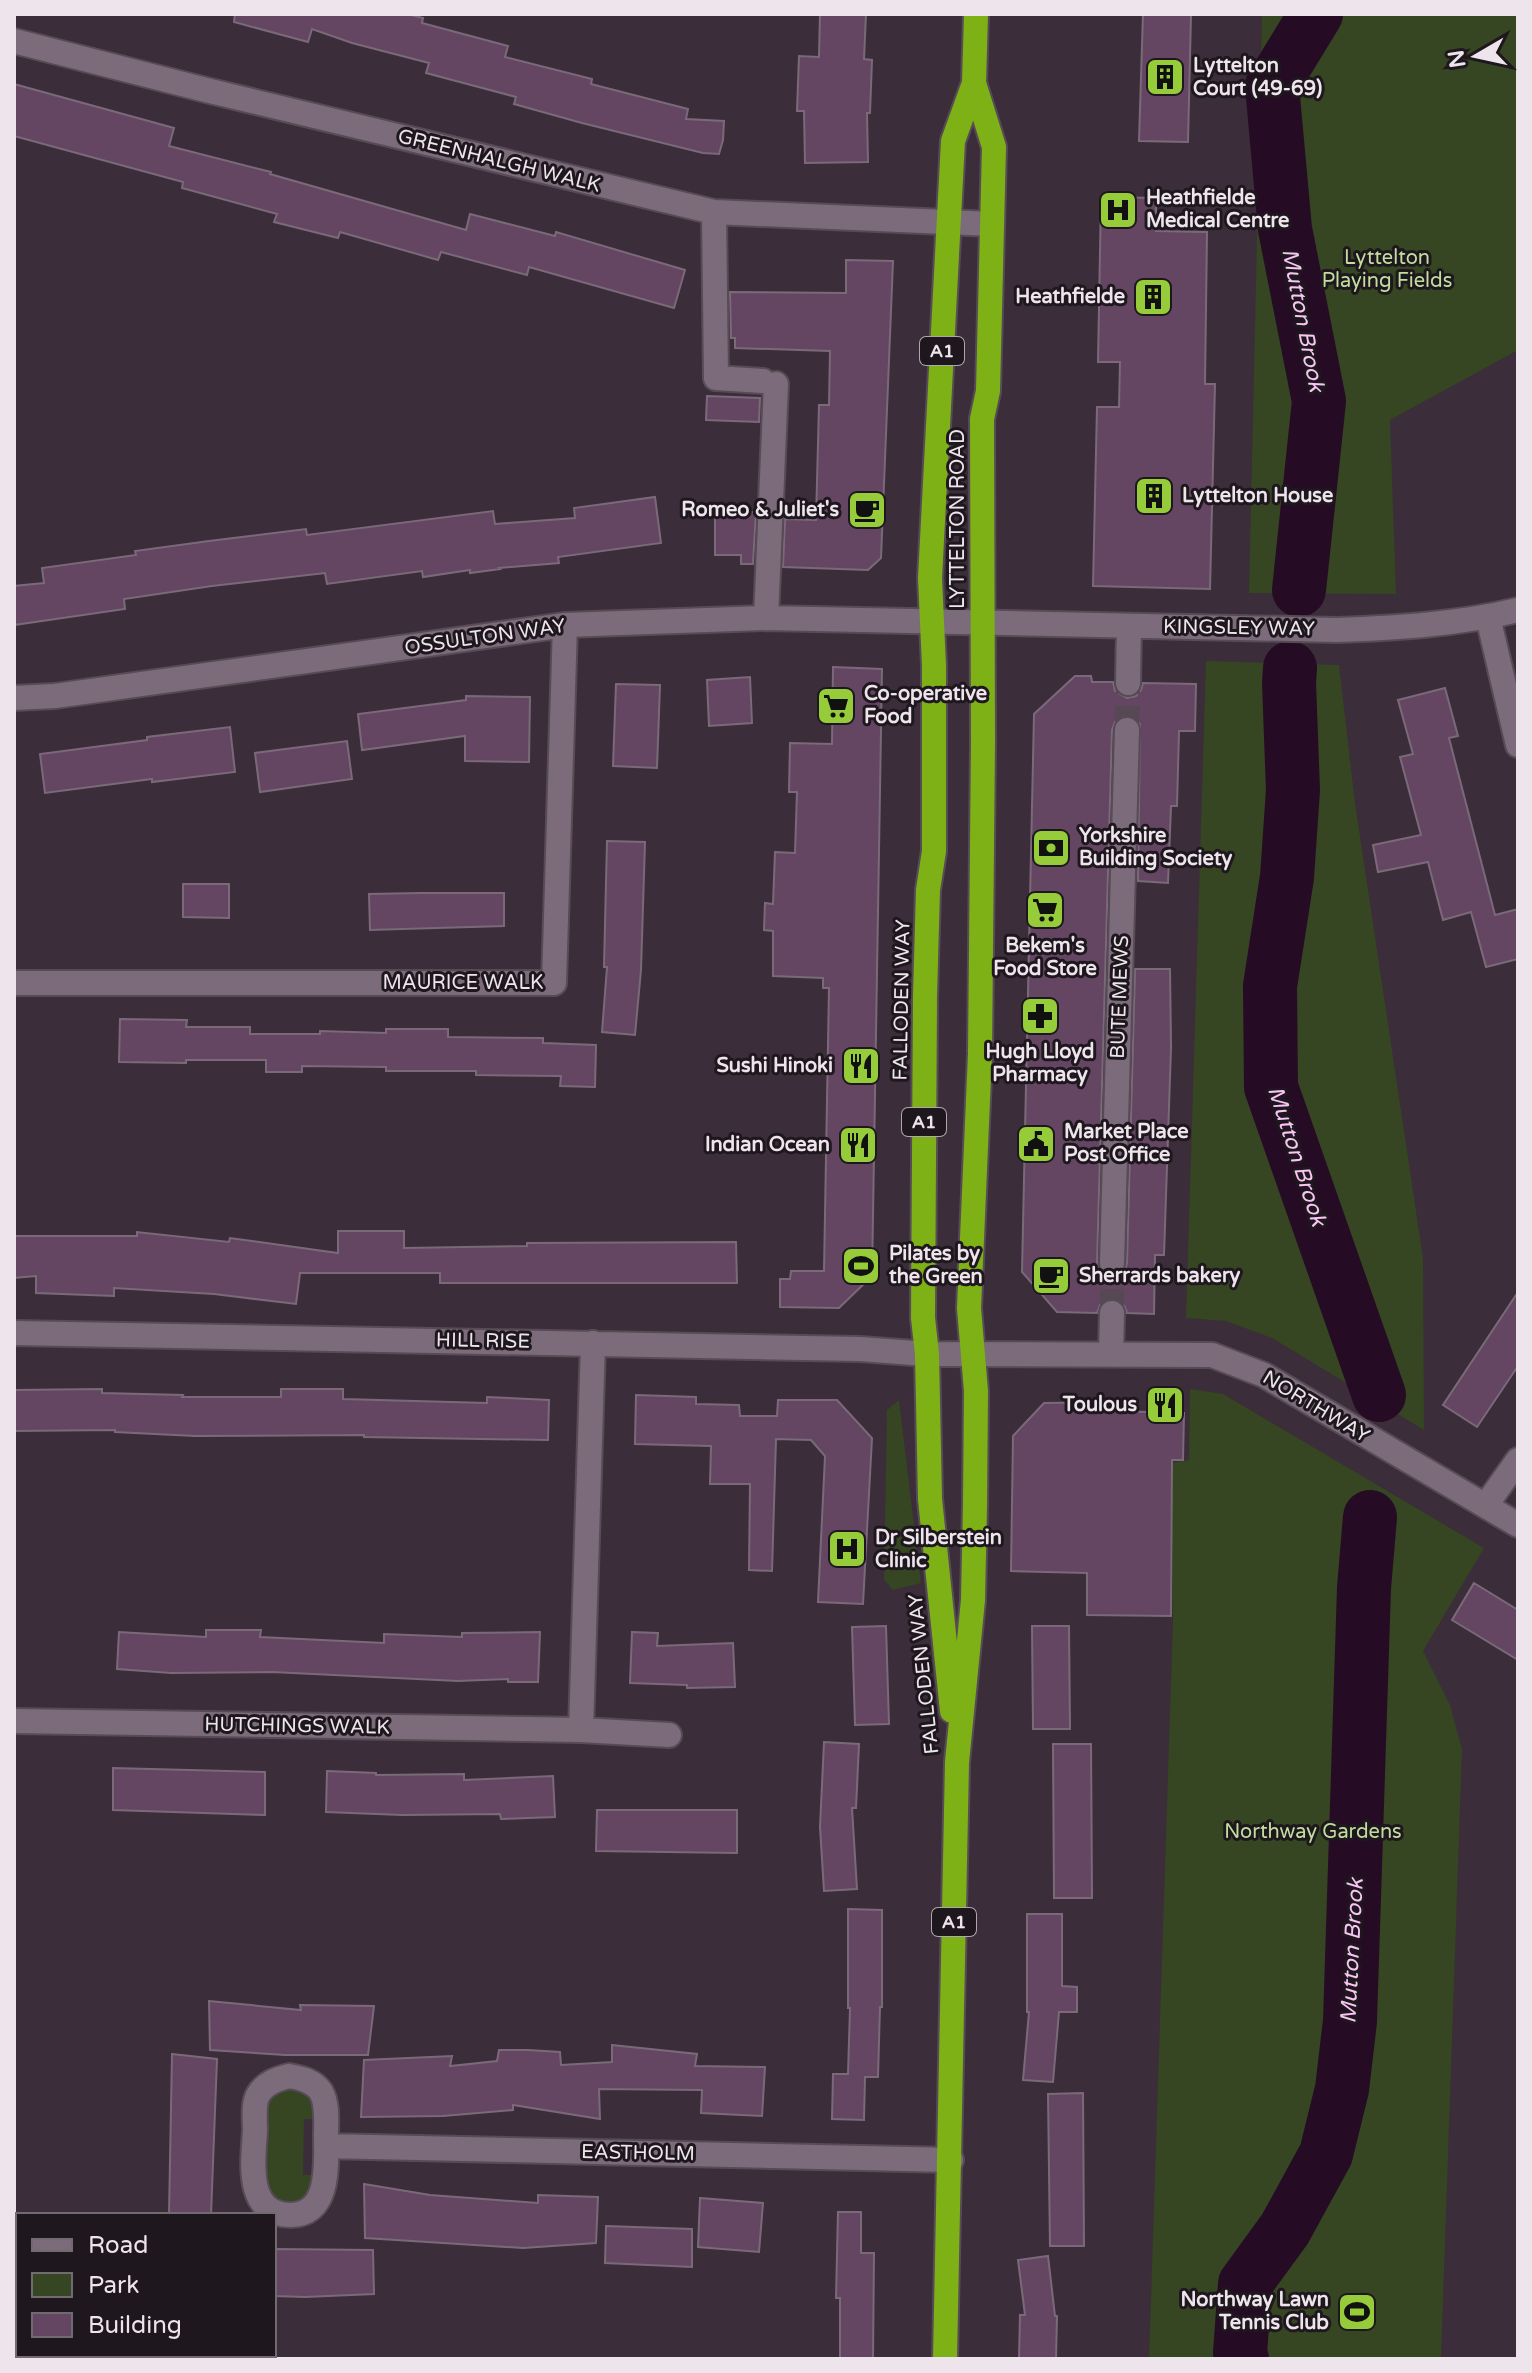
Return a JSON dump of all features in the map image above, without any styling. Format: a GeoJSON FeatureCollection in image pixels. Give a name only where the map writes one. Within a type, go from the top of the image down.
{"type":"FeatureCollection","features":[{"type":"Feature","properties":{"kind":"highway","name":"LYTTELTON ROAD"},"geometry":{"type":"LineString","coordinates":[[932,622],[930,578],[953,141],[974,83],[976,14]]}},
{"type":"Feature","properties":{"kind":"highway","name":"LYTTELTON ROAD"},"geometry":{"type":"LineString","coordinates":[[970,623],[982,419],[988,391],[994,147],[974,83]]}},
{"type":"Feature","properties":{"kind":"highway","name":"FALLODEN WAY"},"geometry":{"type":"LineString","coordinates":[[932,622],[934,851],[928,890],[923,1318],[976,1391],[973,1600],[957,1762],[945,2359]]}},
{"type":"Feature","properties":{"kind":"highway","name":"FALLODEN WAY"},"geometry":{"type":"LineString","coordinates":[[957,1762],[930,1499],[950,1354],[969,1290],[980,1054],[970,623]]}},
{"type":"Feature","properties":{"kind":"street","name":"GREENHALGH WALK"},"geometry":{"type":"LineString","coordinates":[[14,41],[237,98],[714,212],[992,224]]}},
{"type":"Feature","properties":{"kind":"street"},"geometry":{"type":"LineString","coordinates":[[714,212],[716,378],[770,382],[766,618]]}},
{"type":"Feature","properties":{"kind":"street","name":"KINGSLEY WAY"},"geometry":{"type":"LineString","coordinates":[[970,623],[1337,630],[1431,625],[1518,610]]}},
{"type":"Feature","properties":{"kind":"street"},"geometry":{"type":"LineString","coordinates":[[1488,617],[1518,745]]}},
{"type":"Feature","properties":{"kind":"street","name":"OSSULTON WAY"},"geometry":{"type":"LineString","coordinates":[[14,698],[55,696],[565,625],[766,618],[970,623]]}},
{"type":"Feature","properties":{"kind":"street","name":"MAURICE WALK"},"geometry":{"type":"LineString","coordinates":[[14,983],[554,983],[565,625]]}},
{"type":"Feature","properties":{"kind":"street"},"geometry":{"type":"LineString","coordinates":[[1128,683],[1129,627]]}},
{"type":"Feature","properties":{"kind":"street","name":"BUTE MEWS"},"geometry":{"type":"LineString","coordinates":[[1112,1263],[1127,730]]}},
{"type":"Feature","properties":{"kind":"street"},"geometry":{"type":"LineString","coordinates":[[1111,1354],[1112,1313]]}},
{"type":"Feature","properties":{"kind":"street","name":"HILL RISE"},"geometry":{"type":"LineString","coordinates":[[14,1333],[593,1343],[950,1354]]}},
{"type":"Feature","properties":{"kind":"street"},"geometry":{"type":"LineString","coordinates":[[581,1730],[593,1343]]}},
{"type":"Feature","properties":{"kind":"street","name":"NORTHWAY"},"geometry":{"type":"LineString","coordinates":[[950,1354],[1212,1355],[1264,1375],[1518,1525]]}},
{"type":"Feature","properties":{"kind":"street"},"geometry":{"type":"LineString","coordinates":[[1486,1505],[1518,1460]]}},
{"type":"Feature","properties":{"kind":"street","name":"HUTCHINGS WALK"},"geometry":{"type":"LineString","coordinates":[[14,1721],[581,1730],[669,1735]]}},
{"type":"Feature","properties":{"kind":"street"},"geometry":{"type":"LineString","coordinates":[[289,2076],[313,2083],[322,2093],[326,2111],[326,2146],[325,2179],[313,2206],[302,2214],[288,2215],[269,2208],[259,2198],[253,2173],[256,2098],[264,2087],[289,2076]]}},
{"type":"Feature","properties":{"kind":"street","name":"EASTHOLM"},"geometry":{"type":"LineString","coordinates":[[326,2146],[951,2160]]}},
{"type":"Feature","properties":{"kind":"green space","name":"Lyttelton Playing Fields"},"geometry":{"type":"Polygon","coordinates":[[[1262,14],[1518,14],[1518,350],[1390,420],[1396,594],[1249,593],[1262,14]]]}},
{"type":"Feature","properties":{"kind":"green space"},"geometry":{"type":"Polygon","coordinates":[[[1206,661],[1339,665],[1355,803],[1423,1258],[1424,1430],[1272,1338],[1226,1321],[1186,1318],[1206,661]]]}},
{"type":"Feature","properties":{"kind":"green space","name":"Northway Gardens"},"geometry":{"type":"Polygon","coordinates":[[[1190,1389],[1223,1394],[1484,1548],[1423,1651],[1450,1705],[1462,1749],[1441,2359],[1149,2359],[1173,1620],[1172,1463],[1189,1460],[1190,1389]]]}},
{"type":"Feature","properties":{"kind":"green space"},"geometry":{"type":"Polygon","coordinates":[[[899,1400],[921,1583],[893,1590],[884,1580],[887,1410],[899,1400]]]}},
{"type":"Feature","properties":{"kind":"green space"},"geometry":{"type":"Polygon","coordinates":[[[298,2086],[314,2098],[318,2119],[304,2119],[303,2175],[317,2175],[307,2199],[288,2206],[267,2193],[262,2173],[265,2101],[278,2088],[298,2086]]]}},
{"type":"Feature","properties":{"kind":"building"},"geometry":{"type":"Polygon","coordinates":[[[235,14],[407,14],[423,18],[422,23],[508,46],[505,57],[592,79],[591,84],[688,109],[686,119],[724,121],[723,140],[719,154],[703,153],[582,123],[514,104],[516,97],[426,73],[429,63],[312,29],[308,42],[234,22],[235,14]]]}},
{"type":"Feature","properties":{"kind":"building"},"geometry":{"type":"Polygon","coordinates":[[[820,14],[866,14],[864,59],[872,60],[870,113],[867,113],[868,162],[805,163],[804,111],[797,111],[799,56],[819,57],[820,14]]]}},
{"type":"Feature","properties":{"kind":"building","name":"Lyttelton Court (49-69)"},"geometry":{"type":"Polygon","coordinates":[[[1143,14],[1191,14],[1188,142],[1139,141],[1143,14]]]}},
{"type":"Feature","properties":{"kind":"building"},"geometry":{"type":"Polygon","coordinates":[[[14,84],[174,128],[169,146],[271,172],[466,230],[470,214],[555,236],[556,232],[685,270],[674,308],[529,267],[527,275],[441,252],[438,260],[340,232],[338,238],[274,222],[277,214],[182,188],[183,182],[14,136],[14,84]]]}},
{"type":"Feature","properties":{"kind":"building"},"geometry":{"type":"Polygon","coordinates":[[[1101,197],[1156,198],[1156,231],[1207,232],[1205,384],[1215,384],[1210,589],[1093,586],[1097,407],[1119,407],[1120,362],[1098,362],[1101,197]]]}},
{"type":"Feature","properties":{"kind":"building"},"geometry":{"type":"Polygon","coordinates":[[[846,260],[893,261],[881,558],[868,570],[783,567],[785,519],[816,520],[819,405],[829,405],[830,351],[735,348],[735,338],[731,338],[730,292],[846,293],[846,260]]]}},
{"type":"Feature","properties":{"kind":"building"},"geometry":{"type":"Polygon","coordinates":[[[707,396],[760,398],[759,422],[706,420],[707,396]]]}},
{"type":"Feature","properties":{"kind":"building"},"geometry":{"type":"Polygon","coordinates":[[[655,497],[661,543],[558,557],[559,563],[470,573],[470,570],[423,577],[422,571],[327,584],[325,573],[212,586],[124,599],[125,609],[14,625],[14,586],[44,583],[42,568],[209,541],[306,529],[307,535],[493,511],[495,524],[575,518],[574,508],[655,497]]]}},
{"type":"Feature","properties":{"kind":"building"},"geometry":{"type":"Polygon","coordinates":[[[715,512],[756,512],[753,564],[741,564],[741,555],[715,555],[715,512]]]}},
{"type":"Feature","properties":{"kind":"building"},"geometry":{"type":"Polygon","coordinates":[[[833,667],[882,669],[872,1276],[839,1308],[780,1307],[780,1279],[790,1279],[791,1271],[824,1271],[829,988],[823,988],[823,978],[773,976],[773,931],[764,930],[765,903],[773,904],[775,852],[795,853],[797,792],[789,792],[790,743],[832,744],[833,667]]]}},
{"type":"Feature","properties":{"kind":"building"},"geometry":{"type":"Polygon","coordinates":[[[1075,676],[1091,676],[1092,682],[1113,682],[1115,691],[1127,698],[1136,696],[1143,683],[1196,684],[1195,731],[1179,731],[1177,806],[1171,806],[1168,883],[1138,881],[1140,724],[1127,715],[1115,722],[1112,730],[1097,1263],[1099,1271],[1111,1278],[1120,1276],[1127,1263],[1135,969],[1170,969],[1171,1048],[1164,1255],[1155,1255],[1154,1314],[1127,1313],[1120,1301],[1112,1298],[1100,1305],[1097,1313],[1057,1312],[1022,1272],[1034,714],[1075,676]]]}},
{"type":"Feature","properties":{"kind":"building"},"geometry":{"type":"Polygon","coordinates":[[[750,677],[752,723],[709,726],[707,680],[750,677]]]}},
{"type":"Feature","properties":{"kind":"building"},"geometry":{"type":"Polygon","coordinates":[[[616,684],[660,685],[657,768],[613,766],[616,684]]]}},
{"type":"Feature","properties":{"kind":"building"},"geometry":{"type":"Polygon","coordinates":[[[1445,688],[1458,736],[1449,738],[1495,915],[1518,909],[1518,959],[1486,967],[1471,912],[1443,920],[1428,862],[1378,872],[1373,845],[1421,835],[1400,757],[1413,754],[1398,700],[1445,688]]]}},
{"type":"Feature","properties":{"kind":"building"},"geometry":{"type":"Polygon","coordinates":[[[466,696],[530,697],[529,762],[465,761],[465,736],[362,750],[358,714],[466,700],[466,696]]]}},
{"type":"Feature","properties":{"kind":"building"},"geometry":{"type":"Polygon","coordinates":[[[230,727],[235,772],[45,793],[40,754],[230,727]]]}},
{"type":"Feature","properties":{"kind":"building"},"geometry":{"type":"Polygon","coordinates":[[[347,741],[352,779],[260,792],[255,753],[347,741]]]}},
{"type":"Feature","properties":{"kind":"building"},"geometry":{"type":"Polygon","coordinates":[[[607,841],[645,842],[641,970],[635,1035],[602,1032],[607,967],[604,967],[607,841]]]}},
{"type":"Feature","properties":{"kind":"building"},"geometry":{"type":"Polygon","coordinates":[[[183,884],[229,884],[229,918],[183,917],[183,884]]]}},
{"type":"Feature","properties":{"kind":"building"},"geometry":{"type":"Polygon","coordinates":[[[504,893],[504,926],[370,930],[369,894],[504,893]]]}},
{"type":"Feature","properties":{"kind":"building"},"geometry":{"type":"Polygon","coordinates":[[[120,1019],[187,1020],[186,1027],[250,1027],[250,1034],[320,1034],[320,1031],[386,1033],[386,1029],[448,1029],[448,1037],[543,1038],[543,1043],[596,1045],[595,1087],[560,1086],[561,1076],[476,1075],[476,1071],[386,1071],[386,1067],[302,1066],[302,1072],[266,1072],[266,1060],[119,1062],[120,1019]]]}},
{"type":"Feature","properties":{"kind":"building"},"geometry":{"type":"Polygon","coordinates":[[[338,1231],[404,1231],[404,1248],[527,1246],[527,1243],[736,1242],[737,1283],[440,1283],[440,1273],[300,1273],[296,1304],[214,1294],[114,1288],[114,1296],[36,1293],[36,1276],[14,1278],[14,1236],[137,1236],[137,1232],[229,1242],[230,1238],[338,1253],[338,1231]]]}},
{"type":"Feature","properties":{"kind":"building"},"geometry":{"type":"Polygon","coordinates":[[[1518,1292],[1518,1366],[1477,1427],[1443,1405],[1518,1292]]]}},
{"type":"Feature","properties":{"kind":"building"},"geometry":{"type":"Polygon","coordinates":[[[102,1389],[102,1393],[182,1397],[281,1397],[281,1389],[343,1389],[343,1399],[487,1403],[487,1397],[549,1400],[548,1440],[364,1435],[195,1436],[115,1430],[14,1431],[14,1390],[102,1389]]]}},
{"type":"Feature","properties":{"kind":"building"},"geometry":{"type":"Polygon","coordinates":[[[636,1395],[696,1397],[696,1404],[739,1405],[740,1416],[777,1416],[778,1400],[837,1400],[872,1438],[863,1604],[818,1602],[825,1456],[811,1440],[776,1439],[772,1571],[749,1570],[750,1484],[710,1484],[711,1446],[635,1444],[636,1395]]]}},
{"type":"Feature","properties":{"kind":"building"},"geometry":{"type":"Polygon","coordinates":[[[1113,1402],[1113,1411],[1184,1413],[1183,1460],[1172,1460],[1171,1616],[1087,1615],[1087,1573],[1011,1571],[1013,1436],[1044,1403],[1113,1402]]]}},
{"type":"Feature","properties":{"kind":"building"},"geometry":{"type":"Polygon","coordinates":[[[1474,1583],[1518,1610],[1518,1660],[1452,1620],[1474,1583]]]}},
{"type":"Feature","properties":{"kind":"building"},"geometry":{"type":"Polygon","coordinates":[[[886,1626],[889,1724],[855,1725],[852,1627],[886,1626]]]}},
{"type":"Feature","properties":{"kind":"building"},"geometry":{"type":"Polygon","coordinates":[[[1032,1626],[1069,1626],[1070,1729],[1033,1729],[1032,1626]]]}},
{"type":"Feature","properties":{"kind":"building"},"geometry":{"type":"Polygon","coordinates":[[[206,1630],[261,1630],[260,1637],[384,1643],[384,1634],[462,1637],[462,1633],[540,1632],[538,1682],[117,1669],[119,1632],[206,1637],[206,1630]]]}},
{"type":"Feature","properties":{"kind":"building"},"geometry":{"type":"Polygon","coordinates":[[[632,1632],[658,1633],[657,1646],[733,1643],[735,1687],[687,1688],[687,1685],[630,1683],[632,1632]]]}},
{"type":"Feature","properties":{"kind":"building"},"geometry":{"type":"Polygon","coordinates":[[[824,1742],[859,1744],[856,1808],[852,1808],[857,1889],[824,1891],[820,1827],[824,1742]]]}},
{"type":"Feature","properties":{"kind":"building"},"geometry":{"type":"Polygon","coordinates":[[[1053,1744],[1091,1744],[1092,1898],[1054,1898],[1053,1744]]]}},
{"type":"Feature","properties":{"kind":"building"},"geometry":{"type":"Polygon","coordinates":[[[113,1768],[265,1772],[265,1815],[113,1810],[113,1768]]]}},
{"type":"Feature","properties":{"kind":"building"},"geometry":{"type":"Polygon","coordinates":[[[327,1771],[376,1775],[464,1774],[464,1780],[553,1776],[555,1817],[501,1819],[500,1814],[326,1812],[327,1771]]]}},
{"type":"Feature","properties":{"kind":"building"},"geometry":{"type":"Polygon","coordinates":[[[597,1810],[737,1810],[737,1853],[596,1851],[597,1810]]]}},
{"type":"Feature","properties":{"kind":"building"},"geometry":{"type":"Polygon","coordinates":[[[848,1909],[882,1910],[878,2077],[865,2077],[864,2120],[832,2119],[833,2074],[848,2074],[848,1909]]]}},
{"type":"Feature","properties":{"kind":"building"},"geometry":{"type":"Polygon","coordinates":[[[1027,1914],[1062,1914],[1062,1986],[1077,1987],[1077,2012],[1059,2012],[1053,2082],[1023,2080],[1029,2012],[1027,1914]]]}},
{"type":"Feature","properties":{"kind":"building"},"geometry":{"type":"Polygon","coordinates":[[[209,2001],[301,2010],[300,2005],[374,2006],[368,2055],[285,2055],[210,2050],[209,2001]]]}},
{"type":"Feature","properties":{"kind":"building"},"geometry":{"type":"Polygon","coordinates":[[[612,2045],[697,2054],[695,2066],[765,2067],[762,2116],[701,2113],[702,2090],[599,2089],[600,2119],[513,2105],[513,2110],[443,2116],[361,2117],[364,2060],[452,2056],[450,2066],[497,2061],[499,2050],[528,2050],[560,2052],[561,2065],[612,2062],[612,2045]]]}},
{"type":"Feature","properties":{"kind":"building"},"geometry":{"type":"Polygon","coordinates":[[[172,2054],[217,2059],[211,2213],[169,2213],[172,2054]]]}},
{"type":"Feature","properties":{"kind":"building"},"geometry":{"type":"Polygon","coordinates":[[[1083,2093],[1084,2246],[1050,2246],[1048,2094],[1083,2093]]]}},
{"type":"Feature","properties":{"kind":"building"},"geometry":{"type":"Polygon","coordinates":[[[364,2184],[430,2195],[538,2203],[538,2195],[598,2197],[596,2243],[523,2248],[365,2238],[364,2184]]]}},
{"type":"Feature","properties":{"kind":"building"},"geometry":{"type":"Polygon","coordinates":[[[700,2198],[763,2203],[759,2252],[698,2247],[700,2198]]]}},
{"type":"Feature","properties":{"kind":"building"},"geometry":{"type":"Polygon","coordinates":[[[838,2212],[861,2212],[861,2253],[874,2253],[873,2359],[840,2359],[840,2298],[836,2298],[838,2212]]]}},
{"type":"Feature","properties":{"kind":"building"},"geometry":{"type":"Polygon","coordinates":[[[606,2226],[692,2229],[692,2267],[605,2263],[606,2226]]]}},
{"type":"Feature","properties":{"kind":"building"},"geometry":{"type":"Polygon","coordinates":[[[276,2249],[373,2250],[374,2294],[276,2296],[276,2249]]]}},
{"type":"Feature","properties":{"kind":"building"},"geometry":{"type":"Polygon","coordinates":[[[1048,2256],[1057,2316],[1056,2359],[1019,2359],[1020,2315],[1025,2315],[1018,2260],[1048,2256]]]}},
{"type":"Feature","properties":{"kind":"waterway","name":"Mutton Brook"},"geometry":{"type":"LineString","coordinates":[[1299,590],[1319,401],[1285,229],[1272,86],[1316,14]]}},
{"type":"Feature","properties":{"kind":"waterway","name":"Mutton Brook"},"geometry":{"type":"LineString","coordinates":[[1290,668],[1293,790],[1287,877],[1270,986],[1271,1087],[1379,1395]]}},
{"type":"Feature","properties":{"kind":"waterway","name":"Mutton Brook"},"geometry":{"type":"LineString","coordinates":[[1242,2359],[1245,2284],[1285,2229],[1326,2154],[1342,2089],[1350,2021],[1364,1588],[1370,1517]]}},
{"type":"Feature","properties":{"kind":"tunnel"},"geometry":{"type":"LineString","coordinates":[[1127,730],[1128,683]]}},
{"type":"Feature","properties":{"kind":"tunnel"},"geometry":{"type":"LineString","coordinates":[[1112,1263],[1112,1313]]}},
{"type":"Feature","properties":{"kind":"place","name":"Lyttelton Court (49-69)"},"geometry":{"type":"Point","coordinates":[1165,77]}},
{"type":"Feature","properties":{"kind":"place","name":"Heathfielde Medical Centre"},"geometry":{"type":"Point","coordinates":[1118,210]}},
{"type":"Feature","properties":{"kind":"place","name":"Heathfielde"},"geometry":{"type":"Point","coordinates":[1153,297]}},
{"type":"Feature","properties":{"kind":"place","name":"Lyttelton House"},"geometry":{"type":"Point","coordinates":[1154,496]}},
{"type":"Feature","properties":{"kind":"place","name":"Romeo & Juliet's"},"geometry":{"type":"Point","coordinates":[867,510]}},
{"type":"Feature","properties":{"kind":"place","name":"Co-operative Food"},"geometry":{"type":"Point","coordinates":[836,706]}},
{"type":"Feature","properties":{"kind":"place","name":"Yorkshire Building Society"},"geometry":{"type":"Point","coordinates":[1051,848]}},
{"type":"Feature","properties":{"kind":"place","name":"Bekem's Food Store"},"geometry":{"type":"Point","coordinates":[1045,910]}},
{"type":"Feature","properties":{"kind":"place","name":"Hugh Lloyd Pharmacy"},"geometry":{"type":"Point","coordinates":[1040,1016]}},
{"type":"Feature","properties":{"kind":"place","name":"Sushi Hinoki"},"geometry":{"type":"Point","coordinates":[861,1066]}},
{"type":"Feature","properties":{"kind":"place","name":"Market Place Post Office"},"geometry":{"type":"Point","coordinates":[1036,1144]}},
{"type":"Feature","properties":{"kind":"place","name":"Indian Ocean"},"geometry":{"type":"Point","coordinates":[858,1145]}},
{"type":"Feature","properties":{"kind":"place","name":"Pilates by the Green"},"geometry":{"type":"Point","coordinates":[861,1266]}},
{"type":"Feature","properties":{"kind":"place","name":"Sherrards bakery"},"geometry":{"type":"Point","coordinates":[1051,1276]}},
{"type":"Feature","properties":{"kind":"place","name":"Toulous"},"geometry":{"type":"Point","coordinates":[1165,1405]}},
{"type":"Feature","properties":{"kind":"place","name":"Dr Silberstein Clinic"},"geometry":{"type":"Point","coordinates":[847,1549]}},
{"type":"Feature","properties":{"kind":"place","name":"Northway Lawn Tennis Club"},"geometry":{"type":"Point","coordinates":[1357,2312]}}]}
